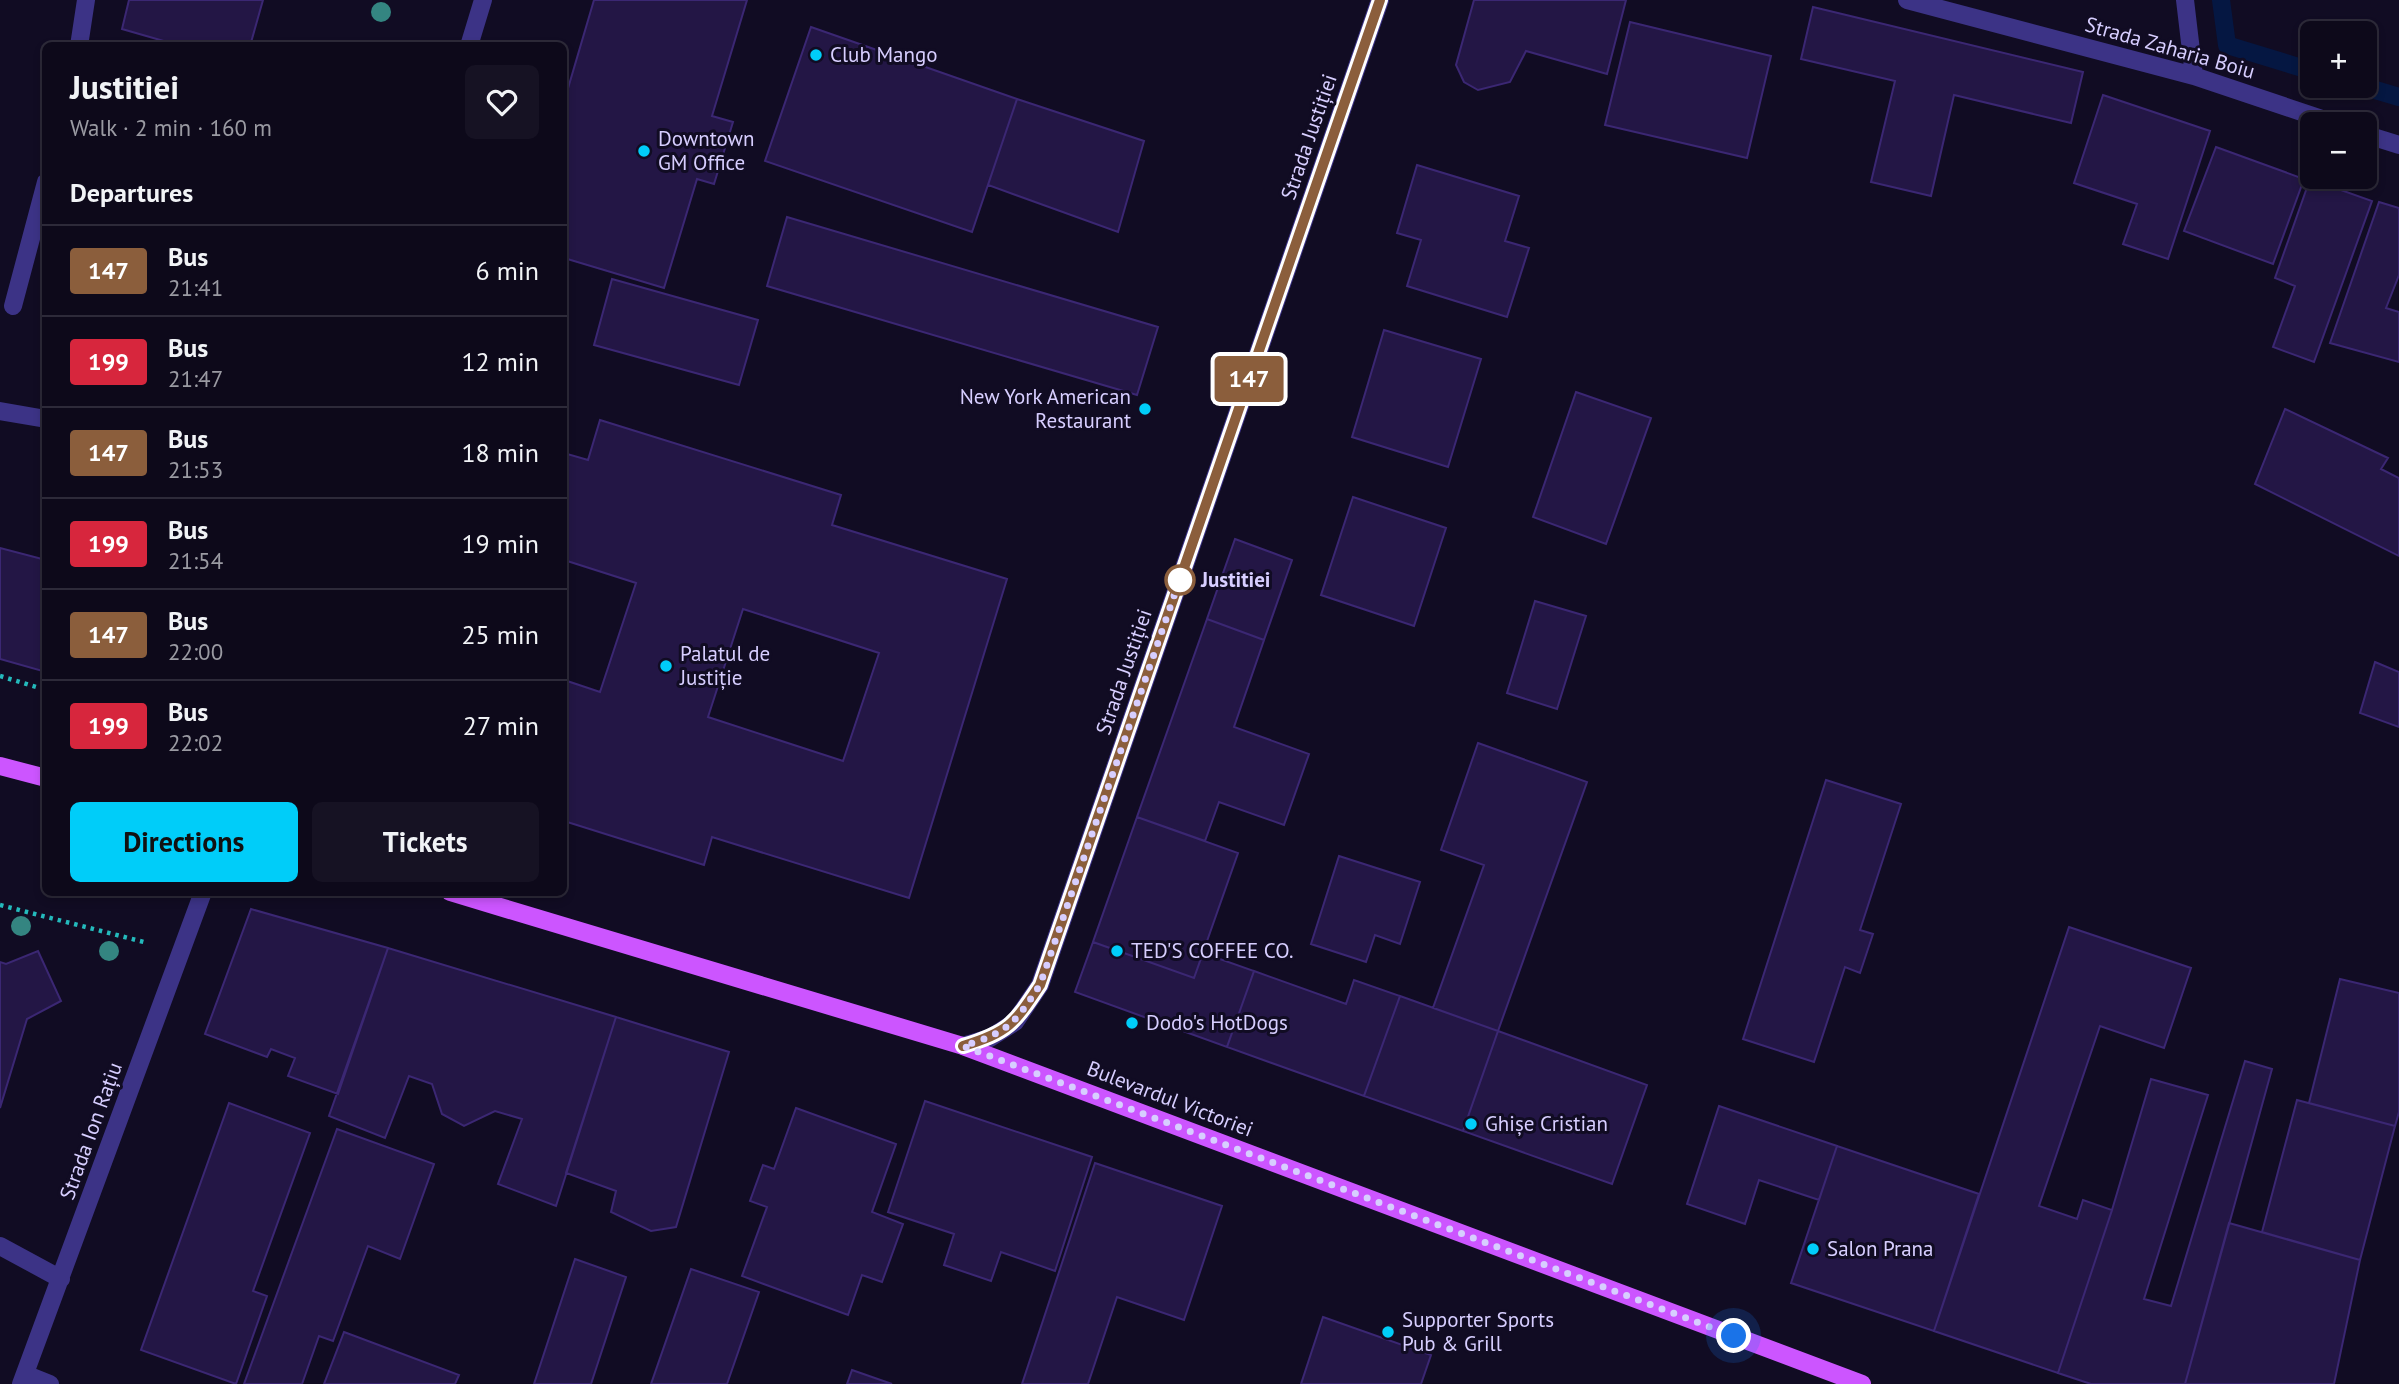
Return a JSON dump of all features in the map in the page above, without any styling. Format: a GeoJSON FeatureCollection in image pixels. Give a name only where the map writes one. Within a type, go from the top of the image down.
{"type":"FeatureCollection","features":[{"type":"Feature","properties":{"kind":"main road"},"geometry":{"type":"LineString","coordinates":[[0,766],[42,777]]}},
{"type":"Feature","properties":{"kind":"main road","name":"Bulevardul Victoriei"},"geometry":{"type":"LineString","coordinates":[[463,896],[963,1046],[1862,1384]]}},
{"type":"Feature","properties":{"kind":"street"},"geometry":{"type":"LineString","coordinates":[[80,42],[86,0]]}},
{"type":"Feature","properties":{"kind":"street"},"geometry":{"type":"LineString","coordinates":[[470,42],[483,0]]}},
{"type":"Feature","properties":{"kind":"street","name":"Strada Justiției"},"geometry":{"type":"LineString","coordinates":[[963,1046],[990,1038],[1015,1022],[1040,985],[1380,0]]}},
{"type":"Feature","properties":{"kind":"street","name":"Strada Zaharia Boiu"},"geometry":{"type":"LineString","coordinates":[[1908,0],[2194,76],[2301,112]]}},
{"type":"Feature","properties":{"kind":"street"},"geometry":{"type":"LineString","coordinates":[[2185,0],[2194,76]]}},
{"type":"Feature","properties":{"kind":"street"},"geometry":{"type":"LineString","coordinates":[[2377,138],[2399,145]]}},
{"type":"Feature","properties":{"kind":"street"},"geometry":{"type":"LineString","coordinates":[[13,306],[42,197]]}},
{"type":"Feature","properties":{"kind":"street"},"geometry":{"type":"LineString","coordinates":[[0,411],[42,418]]}},
{"type":"Feature","properties":{"kind":"street","name":"Strada Ion Rațiu"},"geometry":{"type":"LineString","coordinates":[[23,1379],[202,896]]}},
{"type":"Feature","properties":{"kind":"street"},"geometry":{"type":"LineString","coordinates":[[0,1246],[61,1279]]}},
{"type":"Feature","properties":{"kind":"street"},"geometry":{"type":"LineString","coordinates":[[23,1379],[50,1384]]}},
{"type":"Feature","properties":{"kind":"path"},"geometry":{"type":"LineString","coordinates":[[0,676],[42,689]]}},
{"type":"Feature","properties":{"kind":"path"},"geometry":{"type":"LineString","coordinates":[[0,905],[182,952]]}},
{"type":"Feature","properties":{"kind":"building"},"geometry":{"type":"Polygon","coordinates":[[[129,0],[263,0],[251,42],[167,42],[122,29],[129,0]]]}},
{"type":"Feature","properties":{"kind":"building","name":"Downtown GM Office"},"geometry":{"type":"Polygon","coordinates":[[[594,0],[747,0],[712,116],[733,122],[714,184],[697,179],[664,288],[567,259],[567,92],[594,0]]]}},
{"type":"Feature","properties":{"kind":"building"},"geometry":{"type":"Polygon","coordinates":[[[1474,0],[1626,0],[1607,74],[1526,51],[1510,82],[1478,90],[1464,82],[1456,65],[1474,0]]]}},
{"type":"Feature","properties":{"kind":"building"},"geometry":{"type":"Polygon","coordinates":[[[1813,7],[2083,72],[2071,123],[1954,95],[1931,196],[1871,182],[1895,81],[1801,59],[1813,7]]]}},
{"type":"Feature","properties":{"kind":"building"},"geometry":{"type":"Polygon","coordinates":[[[1630,22],[1771,56],[1747,158],[1605,125],[1630,22]]]}},
{"type":"Feature","properties":{"kind":"building"},"geometry":{"type":"Polygon","coordinates":[[[811,27],[1017,99],[972,232],[765,161],[811,27]]]}},
{"type":"Feature","properties":{"kind":"building"},"geometry":{"type":"Polygon","coordinates":[[[2103,95],[2210,131],[2168,259],[2123,244],[2137,204],[2074,183],[2103,95]]]}},
{"type":"Feature","properties":{"kind":"building"},"geometry":{"type":"Polygon","coordinates":[[[1017,99],[1144,141],[1118,232],[988,185],[1017,99]]]}},
{"type":"Feature","properties":{"kind":"building"},"geometry":{"type":"Polygon","coordinates":[[[2216,147],[2300,178],[2300,189],[2273,264],[2184,231],[2216,147]]]}},
{"type":"Feature","properties":{"kind":"building"},"geometry":{"type":"Polygon","coordinates":[[[1417,165],[1519,196],[1505,241],[1529,248],[1507,317],[1407,286],[1421,240],[1397,233],[1417,165]]]}},
{"type":"Feature","properties":{"kind":"building"},"geometry":{"type":"Polygon","coordinates":[[[2306,189],[2338,189],[2372,201],[2314,362],[2273,347],[2295,286],[2275,278],[2306,189]]]}},
{"type":"Feature","properties":{"kind":"building"},"geometry":{"type":"Polygon","coordinates":[[[2379,202],[2399,208],[2399,275],[2386,308],[2399,312],[2399,362],[2330,343],[2379,202]]]}},
{"type":"Feature","properties":{"kind":"building"},"geometry":{"type":"Polygon","coordinates":[[[787,217],[1158,327],[1137,395],[767,286],[787,217]]]}},
{"type":"Feature","properties":{"kind":"building"},"geometry":{"type":"Polygon","coordinates":[[[612,279],[758,320],[739,385],[594,345],[612,279]]]}},
{"type":"Feature","properties":{"kind":"building"},"geometry":{"type":"Polygon","coordinates":[[[1384,330],[1481,359],[1448,467],[1352,437],[1384,330]]]}},
{"type":"Feature","properties":{"kind":"building"},"geometry":{"type":"Polygon","coordinates":[[[1576,392],[1651,418],[1606,544],[1533,517],[1576,392]]]}},
{"type":"Feature","properties":{"kind":"building"},"geometry":{"type":"Polygon","coordinates":[[[2285,409],[2388,458],[2381,469],[2399,478],[2399,556],[2255,484],[2285,409]]]}},
{"type":"Feature","properties":{"kind":"building","name":"Palatul de Justiție"},"geometry":{"type":"Polygon","coordinates":[[[600,420],[841,495],[832,525],[1007,579],[909,898],[712,837],[704,865],[567,822],[567,681],[600,692],[636,583],[567,561],[567,454],[588,460],[600,420]],[[743,609],[708,717],[843,761],[879,653],[743,609]]]}},
{"type":"Feature","properties":{"kind":"building"},"geometry":{"type":"Polygon","coordinates":[[[1353,497],[1446,528],[1414,626],[1321,595],[1353,497]]]}},
{"type":"Feature","properties":{"kind":"building"},"geometry":{"type":"Polygon","coordinates":[[[1235,539],[1292,560],[1264,640],[1207,619],[1235,539]]]}},
{"type":"Feature","properties":{"kind":"building"},"geometry":{"type":"Polygon","coordinates":[[[0,548],[42,559],[42,671],[0,659],[0,548]]]}},
{"type":"Feature","properties":{"kind":"building"},"geometry":{"type":"Polygon","coordinates":[[[1535,601],[1586,616],[1557,709],[1507,693],[1535,601]]]}},
{"type":"Feature","properties":{"kind":"building"},"geometry":{"type":"Polygon","coordinates":[[[1207,619],[1264,640],[1234,727],[1309,754],[1284,825],[1219,802],[1205,841],[1137,817],[1207,619]]]}},
{"type":"Feature","properties":{"kind":"building"},"geometry":{"type":"Polygon","coordinates":[[[2375,662],[2399,672],[2399,727],[2360,713],[2375,662]]]}},
{"type":"Feature","properties":{"kind":"building"},"geometry":{"type":"Polygon","coordinates":[[[1478,743],[1587,782],[1498,1031],[1433,1008],[1484,865],[1441,850],[1478,743]]]}},
{"type":"Feature","properties":{"kind":"building"},"geometry":{"type":"Polygon","coordinates":[[[1826,780],[1901,804],[1860,930],[1873,934],[1860,973],[1845,967],[1814,1062],[1743,1039],[1826,780]]]}},
{"type":"Feature","properties":{"kind":"building"},"geometry":{"type":"Polygon","coordinates":[[[1137,817],[1238,853],[1194,978],[1093,942],[1137,817]]]}},
{"type":"Feature","properties":{"kind":"building"},"geometry":{"type":"Polygon","coordinates":[[[1339,856],[1420,882],[1400,944],[1375,935],[1366,962],[1311,944],[1339,856]]]}},
{"type":"Feature","properties":{"kind":"building"},"geometry":{"type":"Polygon","coordinates":[[[251,909],[388,948],[338,1094],[288,1076],[295,1058],[271,1049],[267,1057],[205,1034],[251,909]]]}},
{"type":"Feature","properties":{"kind":"building"},"geometry":{"type":"Polygon","coordinates":[[[2069,927],[2191,968],[2164,1048],[2100,1026],[2039,1206],[2077,1219],[2083,1200],[2112,1210],[2058,1373],[1934,1331],[2069,927]]]}},
{"type":"Feature","properties":{"kind":"building"},"geometry":{"type":"Polygon","coordinates":[[[1093,942],[1194,978],[1203,953],[1254,971],[1227,1047],[1075,992],[1093,942]]]}},
{"type":"Feature","properties":{"kind":"building"},"geometry":{"type":"Polygon","coordinates":[[[388,948],[616,1017],[556,1206],[498,1184],[522,1119],[495,1111],[464,1126],[442,1114],[432,1084],[409,1076],[385,1138],[329,1116],[388,948]]]}},
{"type":"Feature","properties":{"kind":"building"},"geometry":{"type":"Polygon","coordinates":[[[38,951],[61,1001],[27,1019],[0,1108],[0,962],[6,964],[38,951]]]}},
{"type":"Feature","properties":{"kind":"building"},"geometry":{"type":"Polygon","coordinates":[[[1254,971],[1346,1004],[1354,980],[1400,996],[1364,1096],[1227,1047],[1254,971]]]}},
{"type":"Feature","properties":{"kind":"building"},"geometry":{"type":"Polygon","coordinates":[[[2340,979],[2399,993],[2399,1112],[2395,1126],[2309,1103],[2340,979]]]}},
{"type":"Feature","properties":{"kind":"building"},"geometry":{"type":"Polygon","coordinates":[[[1400,996],[1498,1031],[1463,1131],[1364,1096],[1400,996]]]}},
{"type":"Feature","properties":{"kind":"building"},"geometry":{"type":"Polygon","coordinates":[[[616,1017],[729,1052],[676,1227],[651,1231],[611,1212],[616,1191],[566,1173],[616,1017]]]}},
{"type":"Feature","properties":{"kind":"building"},"geometry":{"type":"Polygon","coordinates":[[[1498,1031],[1647,1085],[1612,1184],[1463,1131],[1498,1031]]]}},
{"type":"Feature","properties":{"kind":"building"},"geometry":{"type":"Polygon","coordinates":[[[2245,1061],[2272,1069],[2185,1384],[2091,1384],[2058,1373],[2112,1210],[2151,1079],[2208,1095],[2144,1299],[2171,1306],[2245,1061]]]}},
{"type":"Feature","properties":{"kind":"building"},"geometry":{"type":"Polygon","coordinates":[[[2297,1100],[2395,1126],[2360,1260],[2262,1232],[2297,1100]]]}},
{"type":"Feature","properties":{"kind":"building"},"geometry":{"type":"Polygon","coordinates":[[[925,1101],[1092,1157],[1055,1271],[1001,1252],[991,1281],[944,1265],[954,1234],[888,1212],[925,1101]]]}},
{"type":"Feature","properties":{"kind":"building"},"geometry":{"type":"Polygon","coordinates":[[[229,1103],[310,1133],[253,1291],[267,1296],[236,1384],[141,1350],[229,1103]]]}},
{"type":"Feature","properties":{"kind":"building"},"geometry":{"type":"Polygon","coordinates":[[[1719,1106],[1837,1146],[1819,1200],[1759,1180],[1745,1224],[1687,1204],[1719,1106]]]}},
{"type":"Feature","properties":{"kind":"building"},"geometry":{"type":"Polygon","coordinates":[[[796,1108],[896,1144],[872,1212],[903,1224],[882,1282],[862,1275],[848,1315],[742,1276],[767,1207],[750,1201],[763,1165],[774,1169],[796,1108]]]}},
{"type":"Feature","properties":{"kind":"building"},"geometry":{"type":"Polygon","coordinates":[[[337,1129],[434,1164],[400,1259],[368,1246],[333,1341],[319,1336],[302,1384],[244,1384],[337,1129]]]}},
{"type":"Feature","properties":{"kind":"building"},"geometry":{"type":"Polygon","coordinates":[[[1837,1146],[1979,1194],[1934,1331],[1791,1283],[1837,1146]]]}},
{"type":"Feature","properties":{"kind":"building"},"geometry":{"type":"Polygon","coordinates":[[[1095,1163],[1222,1206],[1184,1320],[1117,1297],[1088,1384],[1022,1384],[1095,1163]]]}},
{"type":"Feature","properties":{"kind":"building"},"geometry":{"type":"Polygon","coordinates":[[[2229,1223],[2360,1260],[2334,1384],[2185,1384],[2229,1223]]]}},
{"type":"Feature","properties":{"kind":"building"},"geometry":{"type":"Polygon","coordinates":[[[575,1259],[626,1277],[591,1384],[534,1384],[575,1259]]]}},
{"type":"Feature","properties":{"kind":"building"},"geometry":{"type":"Polygon","coordinates":[[[691,1269],[759,1292],[727,1384],[651,1384],[691,1269]]]}},
{"type":"Feature","properties":{"kind":"building"},"geometry":{"type":"Polygon","coordinates":[[[1323,1317],[1431,1355],[1421,1384],[1301,1384],[1323,1317]]]}},
{"type":"Feature","properties":{"kind":"building"},"geometry":{"type":"Polygon","coordinates":[[[344,1332],[459,1375],[455,1384],[324,1384],[344,1332]]]}},
{"type":"Feature","properties":{"kind":"building"},"geometry":{"type":"Polygon","coordinates":[[[852,1370],[892,1384],[847,1384],[852,1370]]]}},
{"type":"Feature","properties":{"kind":"waterway"},"geometry":{"type":"LineString","coordinates":[[2221,0],[2227,45],[2300,67]]}},
{"type":"Feature","properties":{"kind":"waterway"},"geometry":{"type":"LineString","coordinates":[[2377,90],[2399,97]]}},
{"type":"Feature","properties":{"kind":"bus line","name":"147"},"geometry":{"type":"LineString","coordinates":[[963,1046],[990,1038],[1015,1022],[1040,985],[1380,0]]}},
{"type":"Feature","properties":{"kind":"place","name":"Club Mango"},"geometry":{"type":"Point","coordinates":[816,55]}},
{"type":"Feature","properties":{"kind":"place","name":"Downtown GM Office"},"geometry":{"type":"Point","coordinates":[644,151]}},
{"type":"Feature","properties":{"kind":"place","name":"New York American Restaurant"},"geometry":{"type":"Point","coordinates":[1145,409]}},
{"type":"Feature","properties":{"kind":"place","name":"Justitiei"},"geometry":{"type":"Point","coordinates":[1180,580]}},
{"type":"Feature","properties":{"kind":"place","name":"Palatul de Justiție"},"geometry":{"type":"Point","coordinates":[666,666]}},
{"type":"Feature","properties":{"kind":"place","name":"TED'S COFFEE CO."},"geometry":{"type":"Point","coordinates":[1117,951]}},
{"type":"Feature","properties":{"kind":"place","name":"Dodo's HotDogs"},"geometry":{"type":"Point","coordinates":[1132,1023]}},
{"type":"Feature","properties":{"kind":"place","name":"Ghișe Cristian"},"geometry":{"type":"Point","coordinates":[1471,1124]}},
{"type":"Feature","properties":{"kind":"place","name":"Salon Prana"},"geometry":{"type":"Point","coordinates":[1813,1249]}},
{"type":"Feature","properties":{"kind":"place","name":"Supporter Sports Pub & Grill"},"geometry":{"type":"Point","coordinates":[1388,1332]}},
{"type":"Feature","properties":{"kind":"route"},"geometry":{"type":"LineString","coordinates":[[1180,580],[1183,570],[1040,985],[1015,1022],[990,1038],[963,1046],[1734,1336]]}}]}
